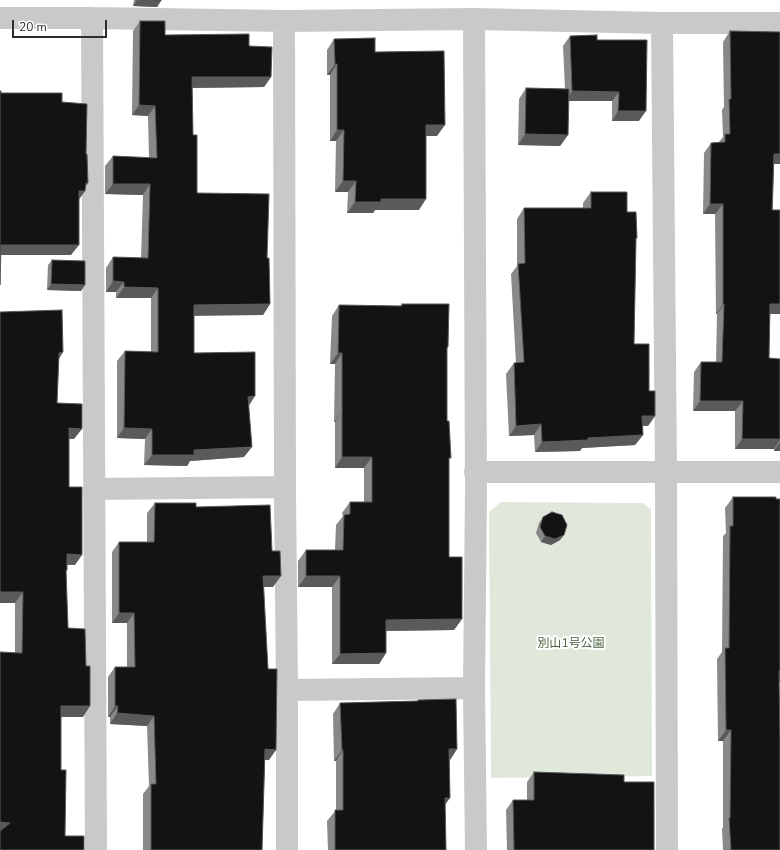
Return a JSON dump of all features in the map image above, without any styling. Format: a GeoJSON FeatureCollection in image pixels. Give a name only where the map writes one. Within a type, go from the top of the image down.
{"type":"FeatureCollection","features":[{"type":"Feature","properties":{"kind":"street"},"geometry":{"type":"LineString","coordinates":[[0,18],[284,21],[474,19],[662,23],[780,23]]}},
{"type":"Feature","properties":{"kind":"street"},"geometry":{"type":"LineString","coordinates":[[92,18],[96,850]]}},
{"type":"Feature","properties":{"kind":"street"},"geometry":{"type":"LineString","coordinates":[[474,19],[474,688],[476,850]]}},
{"type":"Feature","properties":{"kind":"street"},"geometry":{"type":"LineString","coordinates":[[284,21],[287,850]]}},
{"type":"Feature","properties":{"kind":"street"},"geometry":{"type":"LineString","coordinates":[[662,23],[666,472],[667,850]]}},
{"type":"Feature","properties":{"kind":"street"},"geometry":{"type":"LineString","coordinates":[[475,472],[780,472]]}},
{"type":"Feature","properties":{"kind":"street"},"geometry":{"type":"LineString","coordinates":[[94,489],[285,487]]}},
{"type":"Feature","properties":{"kind":"street"},"geometry":{"type":"LineString","coordinates":[[287,690],[474,688]]}},
{"type":"Feature","properties":{"kind":"green space","name":"別山1号公園"},"geometry":{"type":"Polygon","coordinates":[[[501,502],[643,503],[651,509],[652,776],[491,778],[489,512],[501,502]]]}},
{"type":"Feature","properties":{"kind":"building"},"geometry":{"type":"Polygon","coordinates":[[[137,0],[161,0],[161,1],[137,0]]]}},
{"type":"Feature","properties":{"kind":"building"},"geometry":{"type":"Polygon","coordinates":[[[140,21],[165,21],[165,35],[249,34],[249,46],[272,47],[271,77],[192,77],[193,135],[197,135],[197,193],[269,194],[267,258],[269,258],[270,304],[194,305],[194,353],[255,352],[255,396],[248,397],[252,447],[194,450],[194,455],[152,455],[152,429],[124,428],[125,351],[158,352],[158,288],[124,287],[124,282],[113,281],[113,257],[148,258],[150,184],[113,184],[113,156],[157,158],[155,106],[139,105],[140,21]]]}},
{"type":"Feature","properties":{"kind":"building"},"geometry":{"type":"Polygon","coordinates":[[[730,31],[780,32],[780,154],[774,154],[772,210],[780,210],[780,304],[770,304],[769,358],[780,359],[780,439],[742,439],[743,401],[700,401],[701,362],[722,362],[724,304],[723,204],[710,204],[711,143],[725,142],[725,134],[730,134],[730,31]]]}},
{"type":"Feature","properties":{"kind":"building"},"geometry":{"type":"Polygon","coordinates":[[[597,35],[597,40],[647,40],[646,111],[618,111],[619,92],[572,91],[570,36],[597,35]]]}},
{"type":"Feature","properties":{"kind":"building"},"geometry":{"type":"Polygon","coordinates":[[[375,38],[375,52],[444,51],[445,125],[426,125],[426,199],[381,199],[381,202],[355,202],[356,181],[343,181],[344,130],[337,130],[337,64],[335,64],[334,39],[375,38]]]}},
{"type":"Feature","properties":{"kind":"building"},"geometry":{"type":"Polygon","coordinates":[[[526,88],[569,89],[568,135],[525,134],[526,88]]]}},
{"type":"Feature","properties":{"kind":"building"},"geometry":{"type":"Polygon","coordinates":[[[0,91],[1,93],[62,93],[62,102],[87,104],[86,154],[88,183],[86,183],[85,191],[79,191],[79,245],[1,245],[0,285],[0,91]]]}},
{"type":"Feature","properties":{"kind":"building"},"geometry":{"type":"Polygon","coordinates":[[[591,192],[627,192],[627,212],[636,212],[637,238],[634,344],[649,344],[649,391],[655,391],[655,416],[642,416],[643,435],[542,442],[541,424],[516,426],[514,363],[524,362],[518,264],[525,263],[524,208],[591,208],[591,192]]]}},
{"type":"Feature","properties":{"kind":"building"},"geometry":{"type":"Polygon","coordinates":[[[52,260],[85,261],[85,285],[51,284],[52,260]]]}},
{"type":"Feature","properties":{"kind":"building"},"geometry":{"type":"Polygon","coordinates":[[[402,304],[449,304],[447,347],[447,421],[449,421],[451,458],[449,458],[449,557],[462,557],[462,619],[386,620],[386,653],[340,654],[340,576],[306,576],[306,550],[343,550],[344,515],[350,514],[350,502],[372,502],[372,457],[342,457],[342,353],[338,353],[339,305],[402,306],[402,304]]]}},
{"type":"Feature","properties":{"kind":"building"},"geometry":{"type":"Polygon","coordinates":[[[62,310],[63,352],[59,353],[57,403],[82,404],[82,429],[69,428],[69,487],[82,487],[82,555],[67,554],[66,570],[68,628],[85,629],[86,666],[90,666],[90,706],[61,706],[61,770],[66,770],[65,836],[84,836],[84,850],[0,850],[0,831],[10,823],[0,822],[0,652],[22,653],[23,592],[0,592],[0,312],[62,310]]]}},
{"type":"Feature","properties":{"kind":"building"},"geometry":{"type":"Polygon","coordinates":[[[733,497],[776,497],[776,499],[780,499],[780,850],[731,850],[729,818],[731,730],[726,730],[725,648],[729,648],[730,526],[733,526],[733,497]]]}},
{"type":"Feature","properties":{"kind":"building"},"geometry":{"type":"Polygon","coordinates":[[[155,503],[196,503],[196,507],[270,505],[272,551],[280,551],[281,576],[263,576],[268,669],[277,669],[276,750],[265,749],[262,850],[151,850],[151,784],[156,784],[154,716],[117,713],[118,706],[115,706],[115,667],[135,667],[134,613],[119,613],[119,542],[154,542],[155,503]]]}},
{"type":"Feature","properties":{"kind":"building"},"geometry":{"type":"Polygon","coordinates":[[[552,512],[562,515],[567,525],[564,535],[555,539],[545,536],[540,527],[543,517],[552,512]]]}},
{"type":"Feature","properties":{"kind":"building"},"geometry":{"type":"Polygon","coordinates":[[[456,699],[457,749],[449,749],[450,798],[445,798],[446,850],[335,850],[335,810],[343,810],[343,750],[340,703],[456,699]]]}},
{"type":"Feature","properties":{"kind":"building"},"geometry":{"type":"Polygon","coordinates":[[[534,772],[624,775],[624,782],[654,782],[654,850],[514,850],[513,800],[534,800],[534,772]]]}}]}
